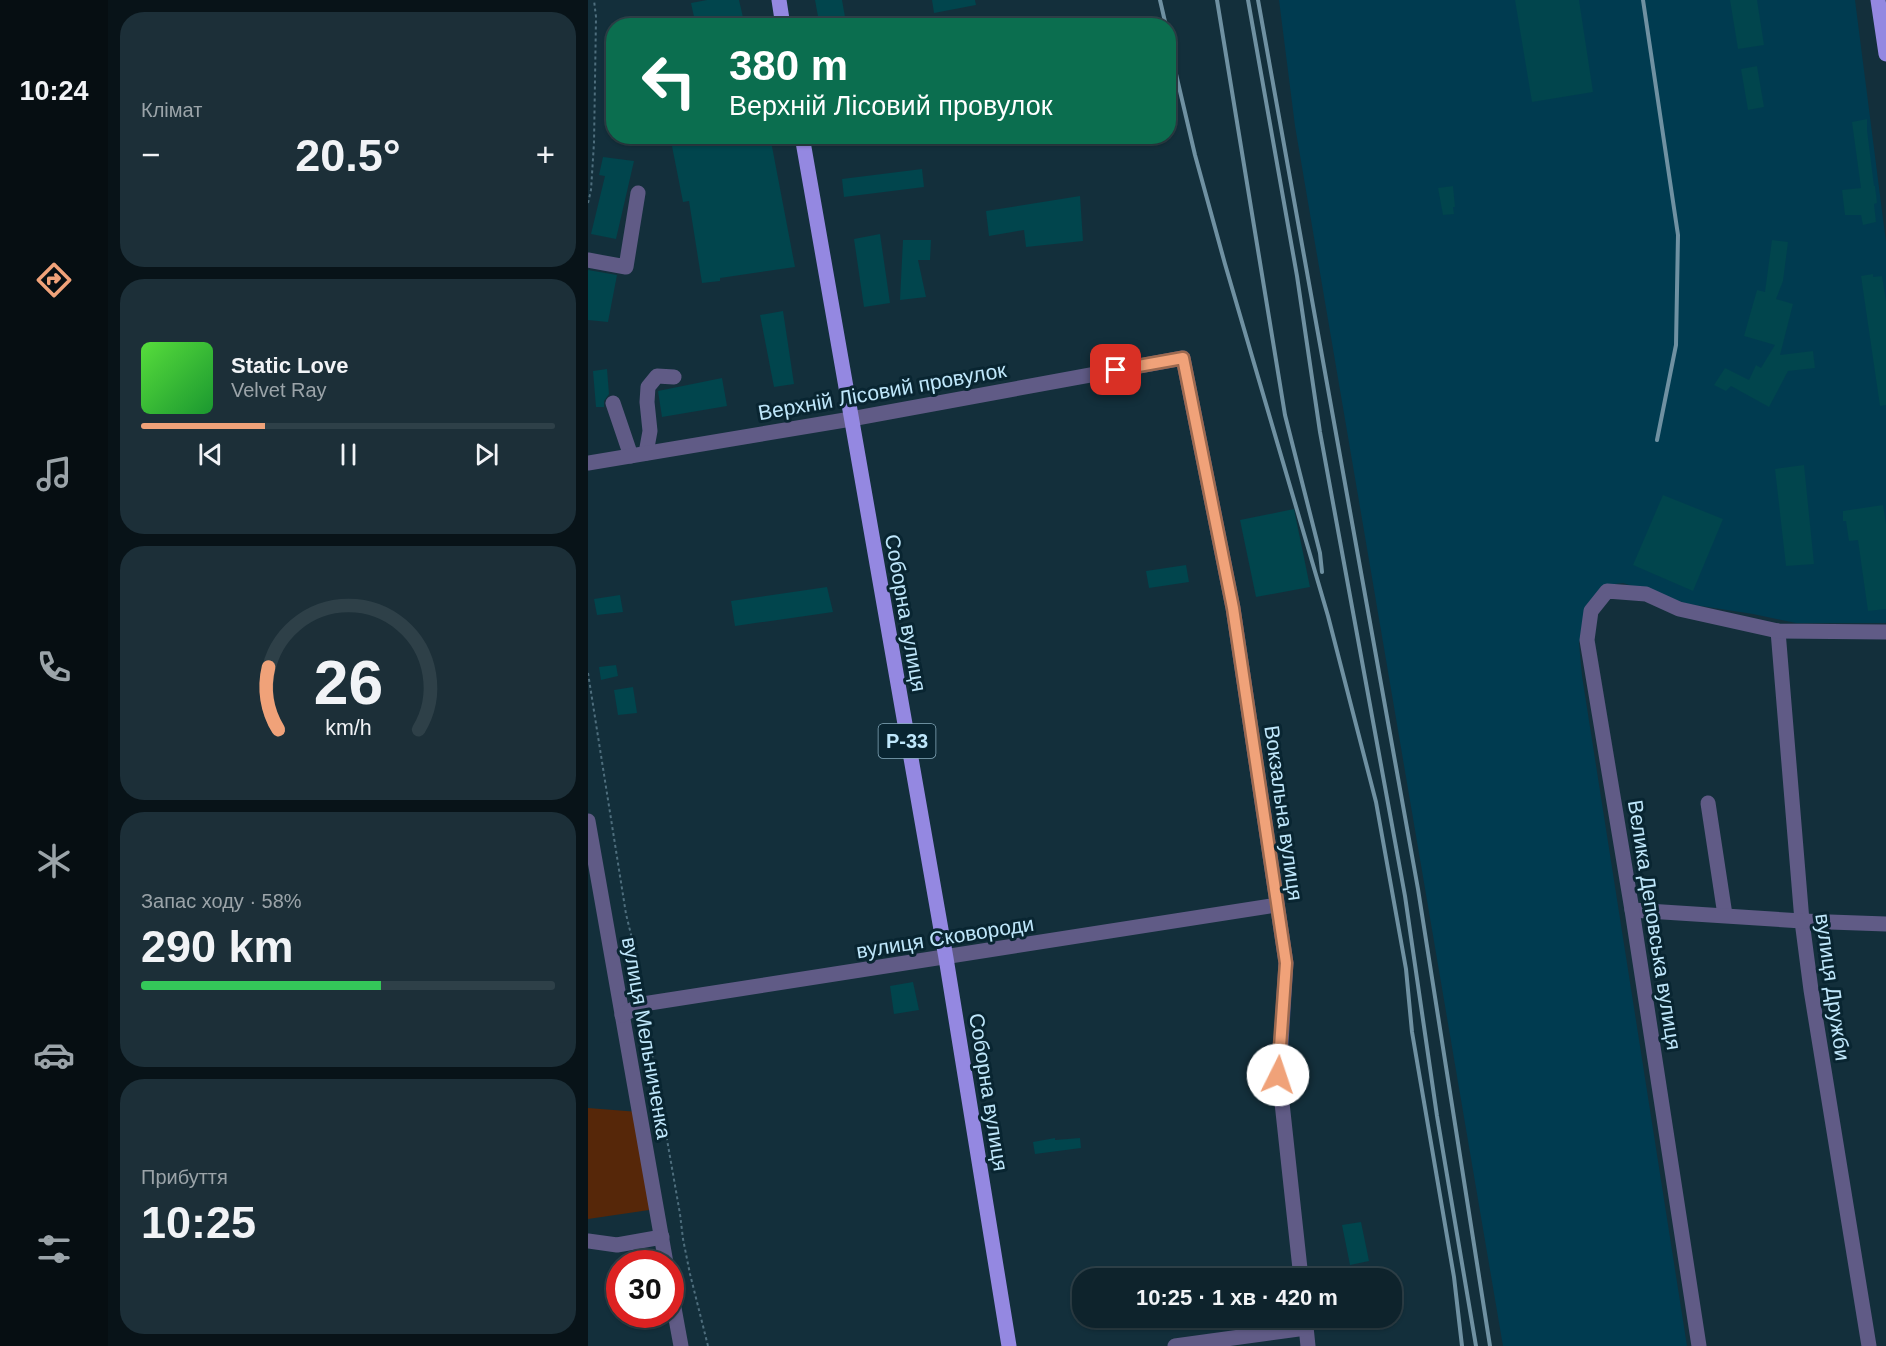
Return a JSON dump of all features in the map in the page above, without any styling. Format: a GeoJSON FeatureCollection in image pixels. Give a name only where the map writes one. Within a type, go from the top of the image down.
{"type":"FeatureCollection","features":[{"type":"Feature","properties":{"kind":"main road"},"geometry":{"type":"LineString","coordinates":[[779,0],[782,18]]}},
{"type":"Feature","properties":{"kind":"main road"},"geometry":{"type":"LineString","coordinates":[[1878,0],[1886,54]]}},
{"type":"Feature","properties":{"kind":"main road","name":"Соборна вулиця"},"geometry":{"type":"LineString","coordinates":[[803,144],[946,958],[1009,1346]]}},
{"type":"Feature","properties":{"kind":"street"},"geometry":{"type":"LineString","coordinates":[[588,260],[626,267],[638,193]]}},
{"type":"Feature","properties":{"kind":"street","name":"Верхній Лісовий провулок"},"geometry":{"type":"LineString","coordinates":[[588,463],[851,419],[1183,358]]}},
{"type":"Feature","properties":{"kind":"street","name":"Вокзальна вулиця"},"geometry":{"type":"LineString","coordinates":[[1183,358],[1233,608],[1286,963],[1278,1075],[1300,1268]]}},
{"type":"Feature","properties":{"kind":"street"},"geometry":{"type":"LineString","coordinates":[[638,454],[650,430],[648,387],[657,376],[674,377]]}},
{"type":"Feature","properties":{"kind":"street"},"geometry":{"type":"LineString","coordinates":[[613,403],[638,454]]}},
{"type":"Feature","properties":{"kind":"street","name":"Велика Деповська вулиця"},"geometry":{"type":"LineString","coordinates":[[1699,1346],[1632,910],[1587,640],[1591,611],[1607,591],[1646,594],[1679,609],[1778,631]]}},
{"type":"Feature","properties":{"kind":"street"},"geometry":{"type":"LineString","coordinates":[[1778,631],[1886,632]]}},
{"type":"Feature","properties":{"kind":"street","name":"вулиця Дружби"},"geometry":{"type":"LineString","coordinates":[[1778,631],[1802,921],[1869,1346]]}},
{"type":"Feature","properties":{"kind":"street"},"geometry":{"type":"LineString","coordinates":[[1708,803],[1725,915]]}},
{"type":"Feature","properties":{"kind":"street","name":"вулиця Мельниченка"},"geometry":{"type":"LineString","coordinates":[[588,820],[664,1250]]}},
{"type":"Feature","properties":{"kind":"street","name":"вулиця Сковороди"},"geometry":{"type":"LineString","coordinates":[[622,1015],[643,1004],[1277,905]]}},
{"type":"Feature","properties":{"kind":"street"},"geometry":{"type":"LineString","coordinates":[[1632,910],[1886,924]]}},
{"type":"Feature","properties":{"kind":"street"},"geometry":{"type":"LineString","coordinates":[[588,1241],[617,1245],[662,1237]]}},
{"type":"Feature","properties":{"kind":"street"},"geometry":{"type":"LineString","coordinates":[[678,1328],[681,1346]]}},
{"type":"Feature","properties":{"kind":"street"},"geometry":{"type":"LineString","coordinates":[[1176,1346],[1278,1328]]}},
{"type":"Feature","properties":{"kind":"street"},"geometry":{"type":"LineString","coordinates":[[1306,1328],[1308,1346]]}},
{"type":"Feature","properties":{"kind":"path"},"geometry":{"type":"LineString","coordinates":[[588,202],[594,143],[596,17],[594,0]]}},
{"type":"Feature","properties":{"kind":"path"},"geometry":{"type":"LineString","coordinates":[[588,673],[626,914],[635,951],[639,994],[643,1004],[683,1239],[708,1346]]}},
{"type":"Feature","properties":{"kind":"shaded area"},"geometry":{"type":"Polygon","coordinates":[[[1279,0],[1855,0],[1886,242],[1886,623],[1796,623],[1688,604],[1623,583],[1606,585],[1592,604],[1579,643],[1582,676],[1687,1346],[1503,1346],[1295,126],[1279,0]]]}},
{"type":"Feature","properties":{"kind":"shaded area"},"geometry":{"type":"Polygon","coordinates":[[[588,1108],[639,1112],[656,1209],[588,1219],[588,1108]]]}},
{"type":"Feature","properties":{"kind":"building"},"geometry":{"type":"Polygon","coordinates":[[[707,0],[739,0],[743,18],[694,18],[691,3],[707,0]]]}},
{"type":"Feature","properties":{"kind":"building"},"geometry":{"type":"Polygon","coordinates":[[[815,0],[842,0],[845,17],[818,18],[815,0]]]}},
{"type":"Feature","properties":{"kind":"building"},"geometry":{"type":"Polygon","coordinates":[[[932,0],[975,0],[976,5],[934,13],[932,0]]]}},
{"type":"Feature","properties":{"kind":"building"},"geometry":{"type":"Polygon","coordinates":[[[1515,0],[1579,0],[1593,92],[1532,102],[1515,0]]]}},
{"type":"Feature","properties":{"kind":"building"},"geometry":{"type":"Polygon","coordinates":[[[1730,0],[1757,0],[1764,45],[1738,49],[1730,0]]]}},
{"type":"Feature","properties":{"kind":"building"},"geometry":{"type":"Polygon","coordinates":[[[1757,66],[1764,107],[1748,110],[1741,69],[1757,66]]]}},
{"type":"Feature","properties":{"kind":"building"},"geometry":{"type":"Polygon","coordinates":[[[1867,119],[1877,203],[1874,204],[1876,222],[1863,225],[1861,215],[1845,215],[1842,190],[1861,188],[1852,122],[1867,119]]]}},
{"type":"Feature","properties":{"kind":"building"},"geometry":{"type":"Polygon","coordinates":[[[672,144],[772,144],[795,267],[720,278],[720,281],[702,283],[689,201],[683,202],[672,144]]]}},
{"type":"Feature","properties":{"kind":"building"},"geometry":{"type":"Polygon","coordinates":[[[603,157],[634,161],[616,239],[591,234],[605,176],[599,175],[603,157]]]}},
{"type":"Feature","properties":{"kind":"building"},"geometry":{"type":"Polygon","coordinates":[[[922,169],[924,187],[844,197],[842,179],[922,169]]]}},
{"type":"Feature","properties":{"kind":"building"},"geometry":{"type":"Polygon","coordinates":[[[1453,186],[1454,214],[1443,215],[1438,188],[1453,186]]]}},
{"type":"Feature","properties":{"kind":"building"},"geometry":{"type":"Polygon","coordinates":[[[1080,196],[1083,241],[1026,247],[1024,230],[989,236],[986,211],[1080,196]]]}},
{"type":"Feature","properties":{"kind":"building"},"geometry":{"type":"Polygon","coordinates":[[[880,234],[890,303],[864,307],[854,239],[880,234]]]}},
{"type":"Feature","properties":{"kind":"building"},"geometry":{"type":"Polygon","coordinates":[[[903,240],[931,240],[930,260],[918,260],[926,297],[900,300],[903,240]]]}},
{"type":"Feature","properties":{"kind":"building"},"geometry":{"type":"Polygon","coordinates":[[[1772,240],[1788,242],[1783,281],[1776,299],[1793,304],[1780,355],[1813,351],[1815,368],[1788,371],[1769,407],[1731,386],[1726,391],[1714,385],[1725,368],[1749,380],[1756,365],[1761,368],[1775,345],[1744,336],[1757,290],[1765,292],[1772,240]]]}},
{"type":"Feature","properties":{"kind":"building"},"geometry":{"type":"Polygon","coordinates":[[[588,270],[617,275],[608,322],[588,320],[588,270]]]}},
{"type":"Feature","properties":{"kind":"building"},"geometry":{"type":"Polygon","coordinates":[[[1873,274],[1873,277],[1882,276],[1886,301],[1886,405],[1880,406],[1861,276],[1873,274]]]}},
{"type":"Feature","properties":{"kind":"building"},"geometry":{"type":"Polygon","coordinates":[[[783,311],[794,384],[774,387],[760,315],[783,311]]]}},
{"type":"Feature","properties":{"kind":"building"},"geometry":{"type":"Polygon","coordinates":[[[607,369],[609,394],[604,401],[604,407],[596,407],[593,371],[607,369]]]}},
{"type":"Feature","properties":{"kind":"building"},"geometry":{"type":"Polygon","coordinates":[[[722,378],[727,406],[662,417],[658,391],[722,378]]]}},
{"type":"Feature","properties":{"kind":"building"},"geometry":{"type":"Polygon","coordinates":[[[1804,465],[1814,564],[1786,566],[1775,469],[1804,465]]]}},
{"type":"Feature","properties":{"kind":"building"},"geometry":{"type":"Polygon","coordinates":[[[1663,495],[1723,519],[1693,591],[1633,565],[1663,495]]]}},
{"type":"Feature","properties":{"kind":"building"},"geometry":{"type":"Polygon","coordinates":[[[1883,505],[1886,524],[1886,609],[1868,611],[1858,540],[1849,541],[1846,521],[1843,521],[1843,511],[1883,505]]]}},
{"type":"Feature","properties":{"kind":"building"},"geometry":{"type":"Polygon","coordinates":[[[1294,509],[1310,587],[1256,597],[1240,520],[1294,509]]]}},
{"type":"Feature","properties":{"kind":"building"},"geometry":{"type":"Polygon","coordinates":[[[1186,565],[1189,582],[1149,588],[1146,571],[1186,565]]]}},
{"type":"Feature","properties":{"kind":"building"},"geometry":{"type":"Polygon","coordinates":[[[827,587],[833,612],[735,626],[731,601],[827,587]]]}},
{"type":"Feature","properties":{"kind":"building"},"geometry":{"type":"Polygon","coordinates":[[[620,595],[623,612],[597,615],[594,599],[620,595]]]}},
{"type":"Feature","properties":{"kind":"building"},"geometry":{"type":"Polygon","coordinates":[[[616,665],[618,676],[601,680],[599,667],[616,665]]]}},
{"type":"Feature","properties":{"kind":"building"},"geometry":{"type":"Polygon","coordinates":[[[633,687],[637,713],[618,715],[614,690],[633,687]]]}},
{"type":"Feature","properties":{"kind":"building"},"geometry":{"type":"Polygon","coordinates":[[[913,982],[919,1010],[894,1014],[890,986],[913,982]]]}},
{"type":"Feature","properties":{"kind":"building"},"geometry":{"type":"Polygon","coordinates":[[[1055,1138],[1055,1140],[1080,1138],[1081,1148],[1035,1154],[1033,1142],[1055,1138]]]}},
{"type":"Feature","properties":{"kind":"building"},"geometry":{"type":"Polygon","coordinates":[[[1361,1222],[1369,1261],[1350,1265],[1342,1225],[1361,1222]]]}},
{"type":"Feature","properties":{"kind":"railway"},"geometry":{"type":"LineString","coordinates":[[1160,0],[1164,18]]}},
{"type":"Feature","properties":{"kind":"railway"},"geometry":{"type":"LineString","coordinates":[[1217,0],[1285,415],[1320,553],[1322,572]]}},
{"type":"Feature","properties":{"kind":"railway"},"geometry":{"type":"LineString","coordinates":[[1248,0],[1297,276],[1320,432],[1405,896],[1437,1116],[1476,1346]]}},
{"type":"Feature","properties":{"kind":"railway"},"geometry":{"type":"LineString","coordinates":[[1258,0],[1418,889],[1490,1346]]}},
{"type":"Feature","properties":{"kind":"railway"},"geometry":{"type":"LineString","coordinates":[[1643,0],[1678,235],[1676,345],[1657,440]]}},
{"type":"Feature","properties":{"kind":"railway"},"geometry":{"type":"LineString","coordinates":[[1176,74],[1195,155],[1328,616],[1376,802],[1406,969],[1412,1032],[1454,1277],[1462,1346]]}},
{"type":"Feature","properties":{"kind":"route"},"geometry":{"type":"LineString","coordinates":[[1116,370],[1183,358],[1233,608],[1286,963],[1278,1075]]}}]}
